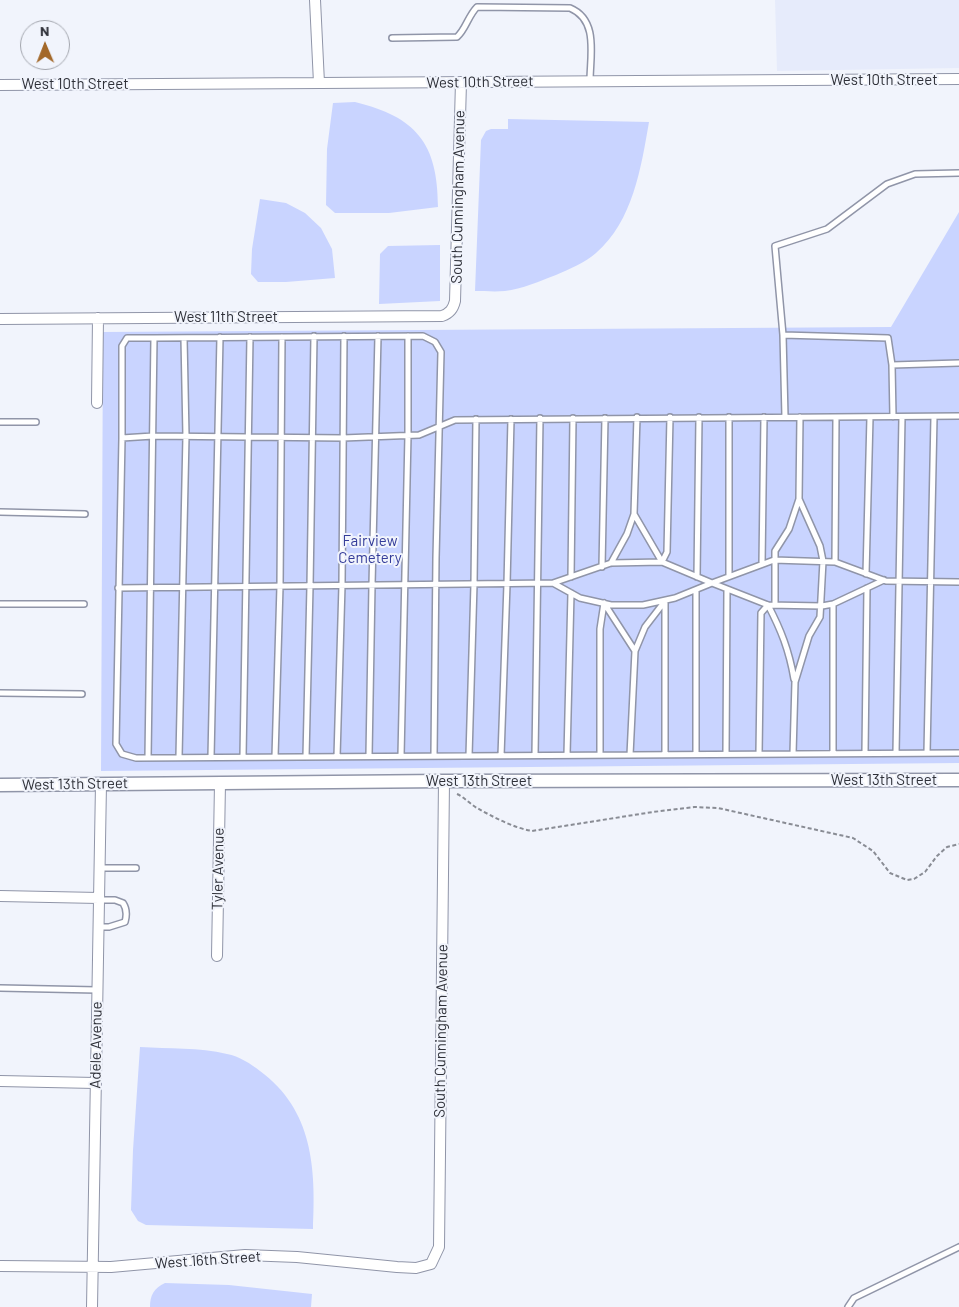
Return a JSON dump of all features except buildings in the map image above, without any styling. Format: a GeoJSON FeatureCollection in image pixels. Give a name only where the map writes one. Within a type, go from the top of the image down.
{"type":"FeatureCollection","features":[{"type":"Feature","properties":{"kind":"street"},"geometry":{"type":"LineString","coordinates":[[315,0],[319,83]]}},
{"type":"Feature","properties":{"kind":"street","name":"West 10th Street"},"geometry":{"type":"LineString","coordinates":[[0,85],[959,79]]}},
{"type":"Feature","properties":{"kind":"street","name":"South Cunningham Avenue"},"geometry":{"type":"LineString","coordinates":[[451,311],[455,300],[461,82]]}},
{"type":"Feature","properties":{"kind":"street","name":"West 11th Street"},"geometry":{"type":"LineString","coordinates":[[0,319],[442,316],[451,311]]}},
{"type":"Feature","properties":{"kind":"street"},"geometry":{"type":"LineString","coordinates":[[97,403],[98,318]]}},
{"type":"Feature","properties":{"kind":"street","name":"West 13th Street"},"geometry":{"type":"LineString","coordinates":[[0,785],[959,780]]}},
{"type":"Feature","properties":{"kind":"street","name":"Tyler Avenue"},"geometry":{"type":"LineString","coordinates":[[217,956],[220,783]]}},
{"type":"Feature","properties":{"kind":"street","name":"Adele Avenue"},"geometry":{"type":"LineString","coordinates":[[92,1307],[101,784]]}},
{"type":"Feature","properties":{"kind":"street","name":"South Cunningham Avenue"},"geometry":{"type":"LineString","coordinates":[[416,1268],[431,1264],[439,1247],[444,784]]}},
{"type":"Feature","properties":{"kind":"street"},"geometry":{"type":"LineString","coordinates":[[0,896],[99,899]]}},
{"type":"Feature","properties":{"kind":"street"},"geometry":{"type":"LineString","coordinates":[[0,1081],[95,1083]]}},
{"type":"Feature","properties":{"kind":"street","name":"West 16th Street"},"geometry":{"type":"LineString","coordinates":[[0,1266],[126,1267],[245,1255],[416,1268]]}},
{"type":"Feature","properties":{"kind":"lane"},"geometry":{"type":"LineString","coordinates":[[483,0],[483,7]]}},
{"type":"Feature","properties":{"kind":"lane"},"geometry":{"type":"LineString","coordinates":[[392,38],[456,37],[464,29],[477,7],[570,8],[585,20],[591,33],[590,81]]}},
{"type":"Feature","properties":{"kind":"lane"},"geometry":{"type":"LineString","coordinates":[[785,417],[783,335],[774,246],[828,229],[888,184],[915,174],[959,173]]}},
{"type":"Feature","properties":{"kind":"lane"},"geometry":{"type":"LineString","coordinates":[[783,335],[888,338],[892,365],[893,417]]}},
{"type":"Feature","properties":{"kind":"lane"},"geometry":{"type":"LineString","coordinates":[[306,757],[314,336]]}},
{"type":"Feature","properties":{"kind":"lane"},"geometry":{"type":"LineString","coordinates":[[338,757],[342,585],[344,336]]}},
{"type":"Feature","properties":{"kind":"lane"},"geometry":{"type":"LineString","coordinates":[[369,756],[378,336]]}},
{"type":"Feature","properties":{"kind":"lane"},"geometry":{"type":"LineString","coordinates":[[402,756],[408,336]]}},
{"type":"Feature","properties":{"kind":"lane"},"geometry":{"type":"LineString","coordinates":[[434,756],[441,352],[435,342],[424,336],[127,338],[122,346],[116,744],[122,754],[136,758],[148,758],[959,753]]}},
{"type":"Feature","properties":{"kind":"lane"},"geometry":{"type":"LineString","coordinates":[[212,757],[220,337]]}},
{"type":"Feature","properties":{"kind":"lane"},"geometry":{"type":"LineString","coordinates":[[243,757],[250,337]]}},
{"type":"Feature","properties":{"kind":"lane"},"geometry":{"type":"LineString","coordinates":[[276,757],[280,586],[282,337]]}},
{"type":"Feature","properties":{"kind":"lane"},"geometry":{"type":"LineString","coordinates":[[148,758],[154,338]]}},
{"type":"Feature","properties":{"kind":"lane"},"geometry":{"type":"LineString","coordinates":[[179,757],[186,436],[184,338]]}},
{"type":"Feature","properties":{"kind":"lane"},"geometry":{"type":"LineString","coordinates":[[892,365],[959,363]]}},
{"type":"Feature","properties":{"kind":"lane"},"geometry":{"type":"LineString","coordinates":[[928,753],[934,416]]}},
{"type":"Feature","properties":{"kind":"lane"},"geometry":{"type":"LineString","coordinates":[[122,438],[153,436],[343,438],[419,435],[455,420],[476,419],[959,416]]}},
{"type":"Feature","properties":{"kind":"lane"},"geometry":{"type":"LineString","coordinates":[[611,562],[634,514],[636,417]]}},
{"type":"Feature","properties":{"kind":"lane"},"geometry":{"type":"LineString","coordinates":[[662,562],[667,552],[670,417]]}},
{"type":"Feature","properties":{"kind":"lane"},"geometry":{"type":"LineString","coordinates":[[697,577],[699,417]]}},
{"type":"Feature","properties":{"kind":"lane"},"geometry":{"type":"LineString","coordinates":[[729,417],[729,576]]}},
{"type":"Feature","properties":{"kind":"lane"},"geometry":{"type":"LineString","coordinates":[[762,564],[764,417]]}},
{"type":"Feature","properties":{"kind":"lane"},"geometry":{"type":"LineString","coordinates":[[775,605],[775,551],[789,529],[800,499],[800,417]]}},
{"type":"Feature","properties":{"kind":"lane"},"geometry":{"type":"LineString","coordinates":[[835,562],[836,417]]}},
{"type":"Feature","properties":{"kind":"lane"},"geometry":{"type":"LineString","coordinates":[[866,574],[870,417]]}},
{"type":"Feature","properties":{"kind":"lane"},"geometry":{"type":"LineString","coordinates":[[896,753],[902,417]]}},
{"type":"Feature","properties":{"kind":"lane"},"geometry":{"type":"LineString","coordinates":[[535,756],[540,418]]}},
{"type":"Feature","properties":{"kind":"lane"},"geometry":{"type":"LineString","coordinates":[[571,577],[572,418]]}},
{"type":"Feature","properties":{"kind":"lane"},"geometry":{"type":"LineString","coordinates":[[602,567],[605,418]]}},
{"type":"Feature","properties":{"kind":"lane"},"geometry":{"type":"LineString","coordinates":[[469,756],[476,419]]}},
{"type":"Feature","properties":{"kind":"lane"},"geometry":{"type":"LineString","coordinates":[[500,756],[511,419]]}},
{"type":"Feature","properties":{"kind":"lane"},"geometry":{"type":"LineString","coordinates":[[0,422],[36,422]]}},
{"type":"Feature","properties":{"kind":"lane"},"geometry":{"type":"LineString","coordinates":[[795,682],[809,636],[820,617],[822,606],[823,561],[820,546],[800,499]]}},
{"type":"Feature","properties":{"kind":"lane"},"geometry":{"type":"LineString","coordinates":[[0,512],[85,514]]}},
{"type":"Feature","properties":{"kind":"lane"},"geometry":{"type":"LineString","coordinates":[[634,514],[662,562]]}},
{"type":"Feature","properties":{"kind":"lane"},"geometry":{"type":"LineString","coordinates":[[553,583],[580,598],[611,605],[643,606],[675,598],[774,560],[835,562],[884,580],[900,582],[959,582]]}},
{"type":"Feature","properties":{"kind":"lane"},"geometry":{"type":"LineString","coordinates":[[118,588],[553,583],[602,567],[611,562],[662,562],[768,605],[822,606],[833,604],[884,580]]}},
{"type":"Feature","properties":{"kind":"lane"},"geometry":{"type":"LineString","coordinates":[[865,753],[867,588]]}},
{"type":"Feature","properties":{"kind":"lane"},"geometry":{"type":"LineString","coordinates":[[726,754],[727,589]]}},
{"type":"Feature","properties":{"kind":"lane"},"geometry":{"type":"LineString","coordinates":[[696,590],[696,754]]}},
{"type":"Feature","properties":{"kind":"lane"},"geometry":{"type":"LineString","coordinates":[[567,755],[571,593]]}},
{"type":"Feature","properties":{"kind":"lane"},"geometry":{"type":"LineString","coordinates":[[630,755],[635,651],[645,627],[665,601]]}},
{"type":"Feature","properties":{"kind":"lane"},"geometry":{"type":"LineString","coordinates":[[665,601],[665,754]]}},
{"type":"Feature","properties":{"kind":"lane"},"geometry":{"type":"LineString","coordinates":[[0,604],[84,604]]}},
{"type":"Feature","properties":{"kind":"lane"},"geometry":{"type":"LineString","coordinates":[[604,604],[635,651]]}},
{"type":"Feature","properties":{"kind":"lane"},"geometry":{"type":"LineString","coordinates":[[600,755],[600,629],[604,604]]}},
{"type":"Feature","properties":{"kind":"lane"},"geometry":{"type":"LineString","coordinates":[[833,604],[833,754]]}},
{"type":"Feature","properties":{"kind":"lane"},"geometry":{"type":"LineString","coordinates":[[768,605],[782,631],[790,656],[795,682],[793,754]]}},
{"type":"Feature","properties":{"kind":"lane"},"geometry":{"type":"LineString","coordinates":[[759,754],[761,613],[768,605]]}},
{"type":"Feature","properties":{"kind":"lane"},"geometry":{"type":"LineString","coordinates":[[0,693],[82,694]]}},
{"type":"Feature","properties":{"kind":"lane"},"geometry":{"type":"LineString","coordinates":[[100,868],[136,868]]}},
{"type":"Feature","properties":{"kind":"lane"},"geometry":{"type":"LineString","coordinates":[[99,899],[115,900],[123,903],[126,908],[125,922],[99,928]]}},
{"type":"Feature","properties":{"kind":"lane"},"geometry":{"type":"LineString","coordinates":[[0,988],[97,990]]}},
{"type":"Feature","properties":{"kind":"lane"},"geometry":{"type":"LineString","coordinates":[[848,1307],[854,1298],[959,1247]]}},
{"type":"Feature","properties":{"kind":"path"},"geometry":{"type":"LineString","coordinates":[[444,784],[477,808],[514,826],[532,831],[694,807],[732,810],[853,838],[873,851],[890,873],[907,880],[914,879],[925,872],[937,856],[948,847],[959,844]]}},
{"type":"Feature","properties":{"kind":"shaded area"},"geometry":{"type":"Polygon","coordinates":[[[775,0],[959,0],[959,68],[777,71],[775,0]]]}},
{"type":"Feature","properties":{"kind":"green space"},"geometry":{"type":"Polygon","coordinates":[[[355,102],[394,116],[408,125],[419,136],[428,150],[434,166],[438,207],[389,213],[335,213],[326,205],[327,149],[333,103],[355,102]]]}},
{"type":"Feature","properties":{"kind":"green space"},"geometry":{"type":"Polygon","coordinates":[[[508,119],[649,122],[643,157],[627,210],[609,240],[596,253],[571,268],[524,287],[505,291],[475,291],[481,140],[486,131],[491,129],[508,129],[508,119]]]}},
{"type":"Feature","properties":{"kind":"green space"},"geometry":{"type":"Polygon","coordinates":[[[260,199],[286,203],[305,213],[321,228],[332,249],[335,278],[258,282],[251,274],[252,249],[260,199]]]}},
{"type":"Feature","properties":{"kind":"green space","name":"Fairview Cemetery"},"geometry":{"type":"Polygon","coordinates":[[[959,212],[959,763],[101,771],[103,332],[891,327],[959,212]]]}},
{"type":"Feature","properties":{"kind":"green space"},"geometry":{"type":"Polygon","coordinates":[[[440,245],[440,301],[379,304],[380,254],[388,246],[440,245]]]}},
{"type":"Feature","properties":{"kind":"green space"},"geometry":{"type":"Polygon","coordinates":[[[140,1047],[195,1049],[231,1055],[253,1066],[278,1086],[301,1122],[308,1142],[312,1162],[313,1229],[146,1225],[138,1221],[131,1210],[140,1047]]]}},
{"type":"Feature","properties":{"kind":"green space"},"geometry":{"type":"Polygon","coordinates":[[[165,1283],[229,1285],[312,1294],[311,1307],[150,1307],[153,1292],[165,1283]]]}}]}
